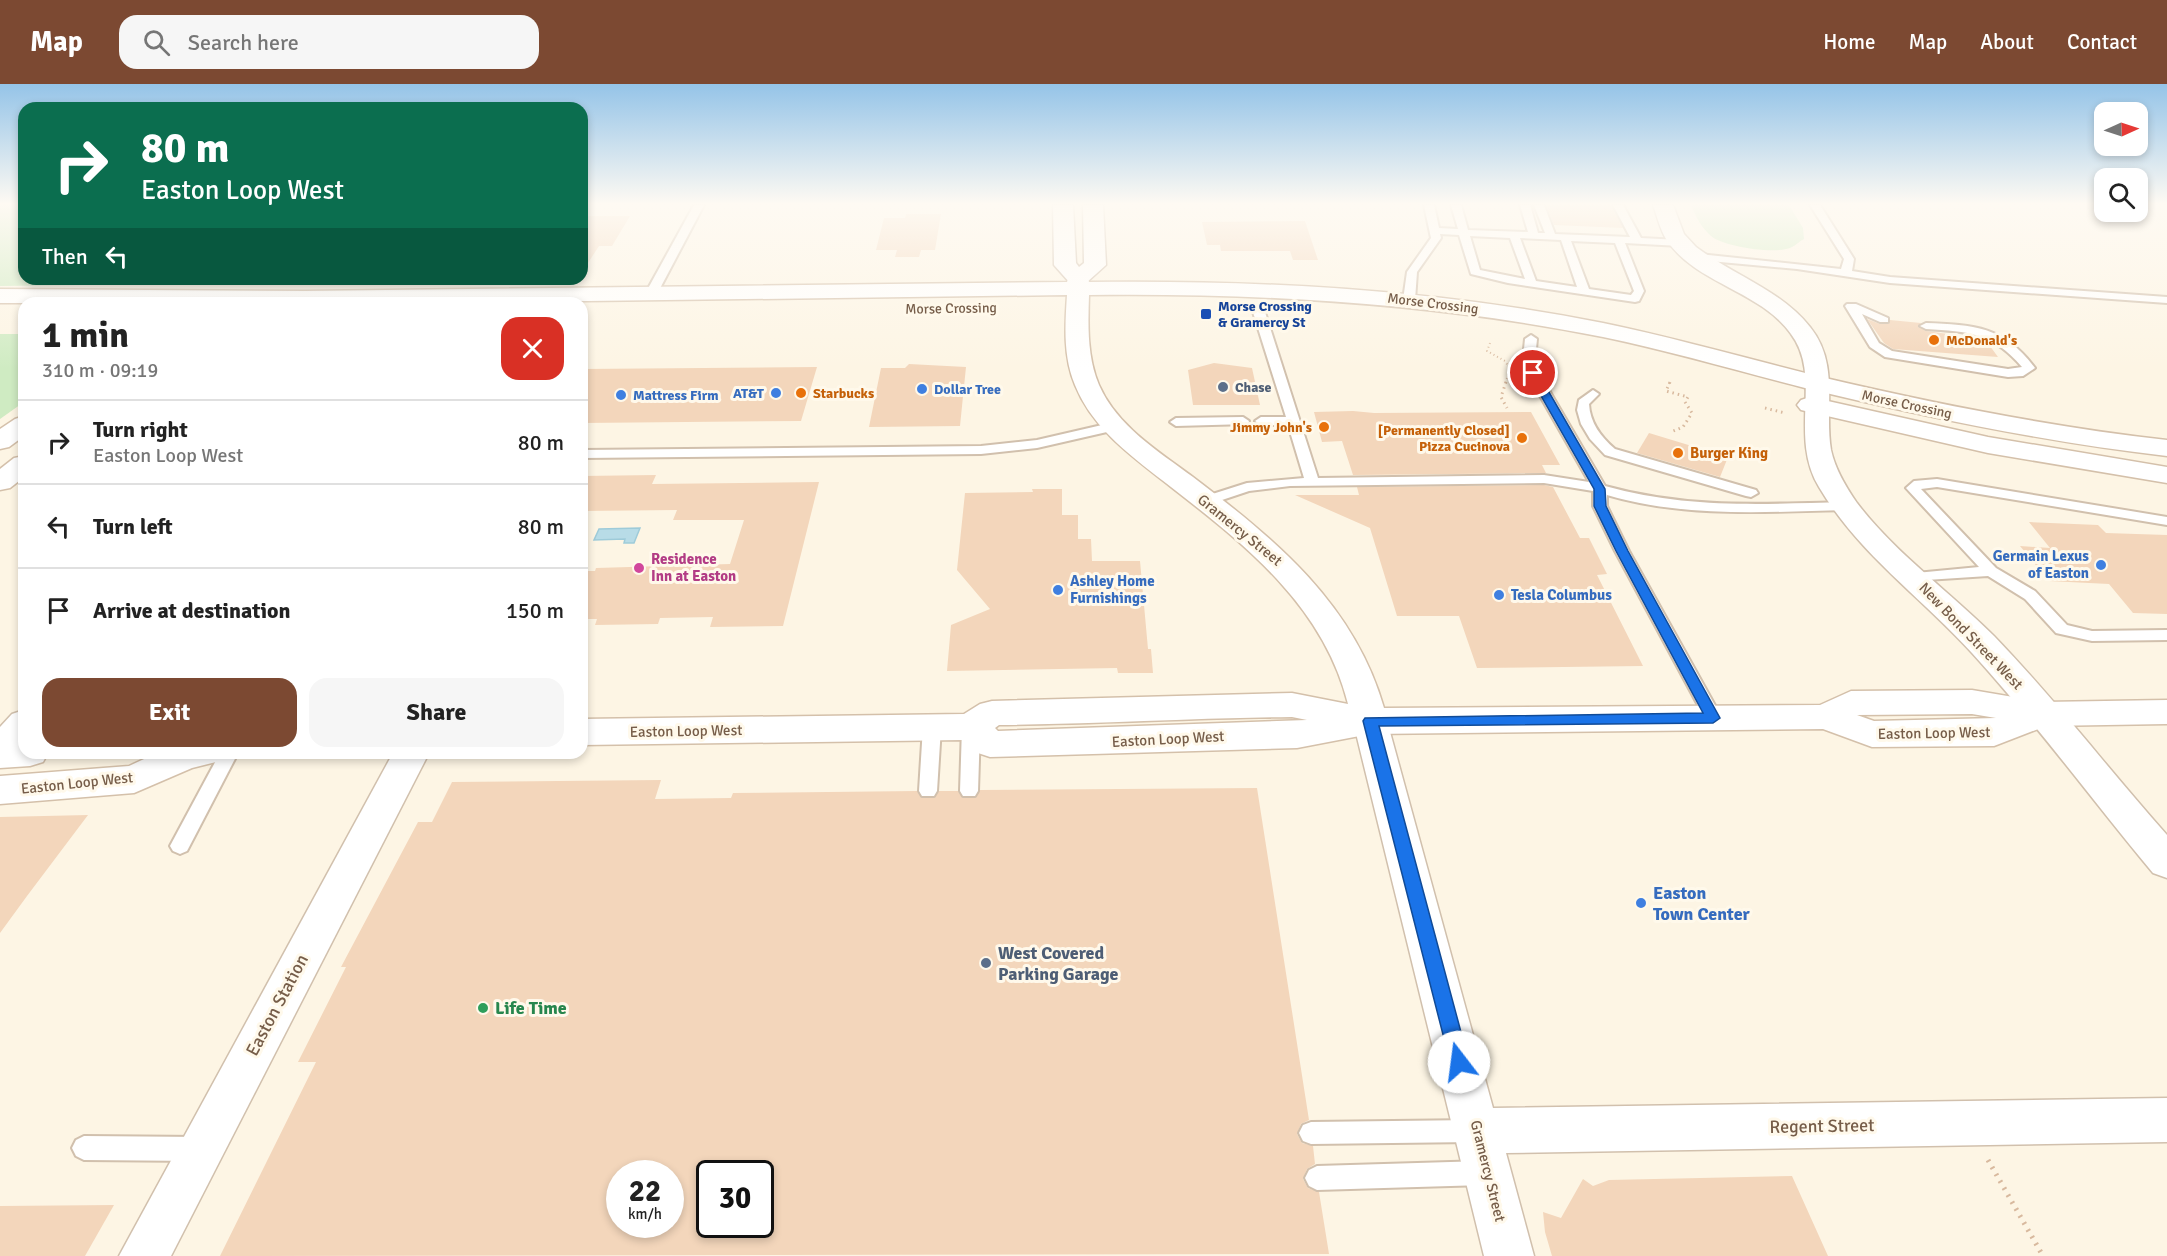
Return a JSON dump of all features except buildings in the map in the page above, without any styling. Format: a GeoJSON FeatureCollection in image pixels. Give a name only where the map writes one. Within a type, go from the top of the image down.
{"type":"FeatureCollection","features":[{"type":"Feature","properties":{"kind":"street"},"geometry":{"type":"LineString","coordinates":[[1065,260],[1065,265],[1078,291]]}},
{"type":"Feature","properties":{"kind":"street"},"geometry":{"type":"LineString","coordinates":[[1078,291],[1095,265],[1095,260]]}},
{"type":"Feature","properties":{"kind":"street","name":"New Bond Street West"},"geometry":{"type":"LineString","coordinates":[[1703,260],[1768,300],[1799,327],[1815,360],[1819,395],[1819,455],[1833,487],[1846,506],[1869,534],[1981,643],[2167,862]]}},
{"type":"Feature","properties":{"kind":"street"},"geometry":{"type":"LineString","coordinates":[[205,297],[222,285]]}},
{"type":"Feature","properties":{"kind":"street"},"geometry":{"type":"LineString","coordinates":[[247,297],[263,285]]}},
{"type":"Feature","properties":{"kind":"street","name":"Morse Crossing"},"geometry":{"type":"LineString","coordinates":[[447,297],[1258,288],[1409,300],[1505,312],[1678,347],[1819,395],[1989,446],[2167,475]]}},
{"type":"Feature","properties":{"kind":"street","name":"Morse Crossing"},"geometry":{"type":"LineString","coordinates":[[588,311],[1078,291],[1258,309],[1396,319],[1531,339],[1619,357]]}},
{"type":"Feature","properties":{"kind":"street","name":"Gramercy Street"},"geometry":{"type":"LineString","coordinates":[[1078,291],[1075,332],[1080,367],[1098,407],[1115,426],[1267,549],[1305,590],[1335,630],[1351,658],[1370,721],[1509,1256]]}},
{"type":"Feature","properties":{"kind":"street","name":"Morse Crossing"},"geometry":{"type":"LineString","coordinates":[[0,296],[67,297]]}},
{"type":"Feature","properties":{"kind":"street"},"geometry":{"type":"LineString","coordinates":[[0,315],[18,315]]}},
{"type":"Feature","properties":{"kind":"street","name":"Morse Crossing"},"geometry":{"type":"LineString","coordinates":[[1779,406],[1819,395],[2167,448]]}},
{"type":"Feature","properties":{"kind":"street"},"geometry":{"type":"LineString","coordinates":[[0,441],[18,428]]}},
{"type":"Feature","properties":{"kind":"street"},"geometry":{"type":"LineString","coordinates":[[0,482],[18,468]]}},
{"type":"Feature","properties":{"kind":"street","name":"Easton Loop West"},"geometry":{"type":"LineString","coordinates":[[588,732],[971,727],[990,744],[1153,741],[1193,736],[1297,735],[1370,721],[1825,717],[1872,734],[1994,733],[2043,714],[2167,712]]}},
{"type":"Feature","properties":{"kind":"street"},"geometry":{"type":"LineString","coordinates":[[0,752],[18,730]]}},
{"type":"Feature","properties":{"kind":"street"},"geometry":{"type":"LineString","coordinates":[[0,752],[18,753]]}},
{"type":"Feature","properties":{"kind":"street","name":"Easton Loop West"},"geometry":{"type":"LineString","coordinates":[[0,790],[134,779],[179,759]]}},
{"type":"Feature","properties":{"kind":"street","name":"Easton Station"},"geometry":{"type":"LineString","coordinates":[[144,1256],[408,759]]}},
{"type":"Feature","properties":{"kind":"street","name":"Regent Street"},"geometry":{"type":"LineString","coordinates":[[1483,1152],[1966,1123],[2167,1120]]}},
{"type":"Feature","properties":{"kind":"lane"},"geometry":{"type":"LineString","coordinates":[[651,294],[670,260]]}},
{"type":"Feature","properties":{"kind":"lane"},"geometry":{"type":"LineString","coordinates":[[1409,300],[1412,272],[1422,260]]}},
{"type":"Feature","properties":{"kind":"lane"},"geometry":{"type":"LineString","coordinates":[[1472,260],[1475,272],[1533,284],[1635,299],[1639,291],[1627,260]]}},
{"type":"Feature","properties":{"kind":"lane"},"geometry":{"type":"LineString","coordinates":[[1524,260],[1533,284]]}},
{"type":"Feature","properties":{"kind":"lane"},"geometry":{"type":"LineString","coordinates":[[1573,260],[1584,291]]}},
{"type":"Feature","properties":{"kind":"lane"},"geometry":{"type":"LineString","coordinates":[[1724,260],[1890,280],[2167,300]]}},
{"type":"Feature","properties":{"kind":"lane"},"geometry":{"type":"LineString","coordinates":[[1846,273],[1850,260]]}},
{"type":"Feature","properties":{"kind":"lane"},"geometry":{"type":"LineString","coordinates":[[1884,320],[1851,306],[1874,345],[1889,354],[1905,358],[2001,360],[2019,356],[1994,334],[1975,329],[1926,326]]}},
{"type":"Feature","properties":{"kind":"lane"},"geometry":{"type":"LineString","coordinates":[[1258,309],[1312,481]]}},
{"type":"Feature","properties":{"kind":"lane"},"geometry":{"type":"LineString","coordinates":[[1531,339],[1529,359],[1533,373],[1600,489],[1600,506],[1622,551],[1713,718]]}},
{"type":"Feature","properties":{"kind":"lane"},"geometry":{"type":"LineString","coordinates":[[1593,394],[1583,403],[1582,414],[1601,444],[1610,452],[1751,493]]}},
{"type":"Feature","properties":{"kind":"lane"},"geometry":{"type":"LineString","coordinates":[[1261,421],[1293,421]]}},
{"type":"Feature","properties":{"kind":"lane"},"geometry":{"type":"LineString","coordinates":[[1176,422],[1243,422]]}},
{"type":"Feature","properties":{"kind":"lane"},"geometry":{"type":"LineString","coordinates":[[588,454],[981,450],[1047,442],[1115,426]]}},
{"type":"Feature","properties":{"kind":"lane"},"geometry":{"type":"LineString","coordinates":[[1205,501],[1254,486],[1312,481],[1544,479],[1563,480],[1641,500],[1680,506],[1846,506]]}},
{"type":"Feature","properties":{"kind":"lane"},"geometry":{"type":"LineString","coordinates":[[2167,522],[1938,483],[1919,484],[1913,488],[1991,571],[2030,595],[2062,629],[2092,636],[2167,635]]}},
{"type":"Feature","properties":{"kind":"lane"},"geometry":{"type":"LineString","coordinates":[[1916,578],[1991,571]]}},
{"type":"Feature","properties":{"kind":"lane"},"geometry":{"type":"LineString","coordinates":[[928,791],[932,727]]}},
{"type":"Feature","properties":{"kind":"lane"},"geometry":{"type":"LineString","coordinates":[[969,790],[971,727]]}},
{"type":"Feature","properties":{"kind":"lane"},"geometry":{"type":"LineString","coordinates":[[180,846],[226,759]]}},
{"type":"Feature","properties":{"kind":"lane"},"geometry":{"type":"LineString","coordinates":[[1311,1133],[1483,1152]]}},
{"type":"Feature","properties":{"kind":"lane"},"geometry":{"type":"LineString","coordinates":[[84,1148],[201,1149]]}},
{"type":"Feature","properties":{"kind":"lane"},"geometry":{"type":"LineString","coordinates":[[1317,1178],[1483,1152]]}},
{"type":"Feature","properties":{"kind":"path"},"geometry":{"type":"LineString","coordinates":[[1490,344],[1487,351],[1505,361],[1510,369],[1501,397],[1507,408]]}},
{"type":"Feature","properties":{"kind":"path"},"geometry":{"type":"LineString","coordinates":[[1670,381],[1666,391],[1688,397],[1685,402],[1692,413],[1683,427],[1671,432]]}},
{"type":"Feature","properties":{"kind":"path"},"geometry":{"type":"LineString","coordinates":[[1966,1123],[2043,1256]]}},
{"type":"Feature","properties":{"kind":"green space"},"geometry":{"type":"Polygon","coordinates":[[[0,260],[18,260],[18,285],[86,285],[0,286],[0,260]]]}},
{"type":"Feature","properties":{"kind":"green space"},"geometry":{"type":"Polygon","coordinates":[[[0,334],[18,334],[18,406],[0,419],[0,334]]]}},
{"type":"Feature","properties":{"kind":"water"},"geometry":{"type":"Polygon","coordinates":[[[640,528],[634,543],[624,543],[625,539],[594,540],[599,529],[640,528]]]}},
{"type":"Feature","properties":{"kind":"place","name":"Morse Crossing & Gramercy St"},"geometry":{"type":"Point","coordinates":[1206,314]}},
{"type":"Feature","properties":{"kind":"place","name":"McDonald's"},"geometry":{"type":"Point","coordinates":[1934,340]}},
{"type":"Feature","properties":{"kind":"place","name":"Chase"},"geometry":{"type":"Point","coordinates":[1223,387]}},
{"type":"Feature","properties":{"kind":"place","name":"Dollar Tree"},"geometry":{"type":"Point","coordinates":[922,389]}},
{"type":"Feature","properties":{"kind":"place","name":"AT&T"},"geometry":{"type":"Point","coordinates":[776,393]}},
{"type":"Feature","properties":{"kind":"place","name":"Starbucks"},"geometry":{"type":"Point","coordinates":[801,393]}},
{"type":"Feature","properties":{"kind":"place","name":"Mattress Firm"},"geometry":{"type":"Point","coordinates":[621,395]}},
{"type":"Feature","properties":{"kind":"place","name":"Jimmy John's"},"geometry":{"type":"Point","coordinates":[1324,427]}},
{"type":"Feature","properties":{"kind":"place","name":"[Permanently Closed] Pizza Cucinova"},"geometry":{"type":"Point","coordinates":[1522,438]}},
{"type":"Feature","properties":{"kind":"place","name":"Burger King"},"geometry":{"type":"Point","coordinates":[1678,453]}},
{"type":"Feature","properties":{"kind":"place","name":"Germain Lexus of Easton"},"geometry":{"type":"Point","coordinates":[2101,565]}},
{"type":"Feature","properties":{"kind":"place","name":"Residence Inn at Easton"},"geometry":{"type":"Point","coordinates":[639,568]}},
{"type":"Feature","properties":{"kind":"place","name":"Ashley Home Furnishings"},"geometry":{"type":"Point","coordinates":[1058,590]}},
{"type":"Feature","properties":{"kind":"place","name":"Tesla Columbus"},"geometry":{"type":"Point","coordinates":[1499,595]}},
{"type":"Feature","properties":{"kind":"place","name":"Easton Town Center"},"geometry":{"type":"Point","coordinates":[1641,903]}},
{"type":"Feature","properties":{"kind":"place","name":"West Covered Parking Garage"},"geometry":{"type":"Point","coordinates":[986,963]}},
{"type":"Feature","properties":{"kind":"place","name":"Life Time"},"geometry":{"type":"Point","coordinates":[483,1008]}},
{"type":"Feature","properties":{"kind":"route"},"geometry":{"type":"LineString","coordinates":[[1459,1062],[1370,721],[1713,718],[1622,551],[1600,506],[1600,489],[1533,373]]}}]}
